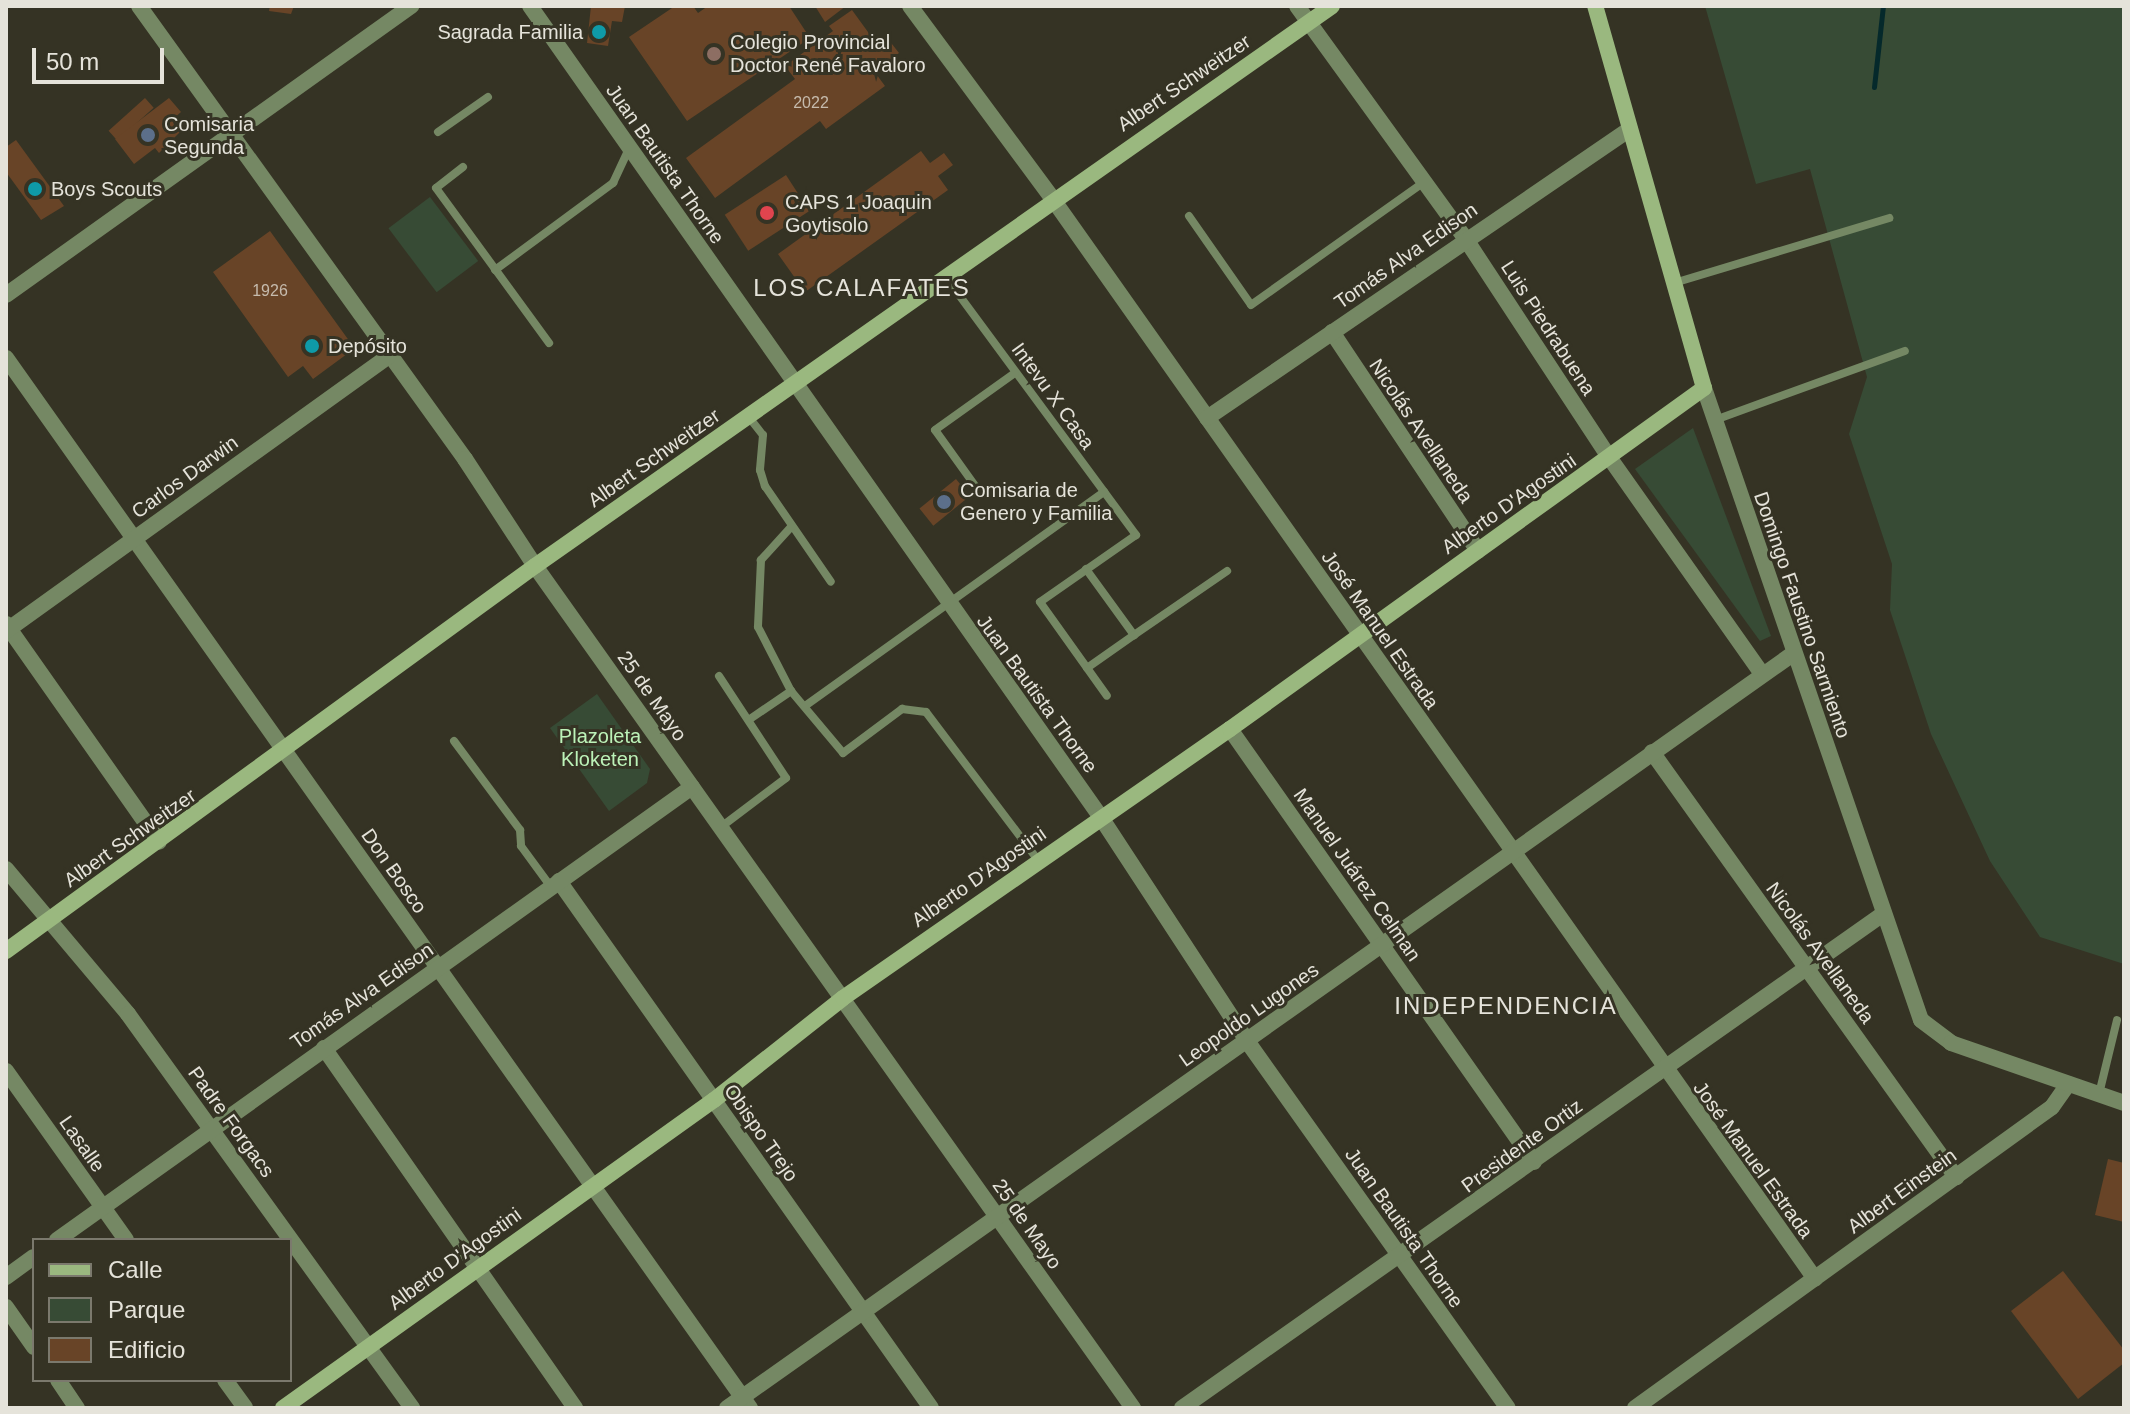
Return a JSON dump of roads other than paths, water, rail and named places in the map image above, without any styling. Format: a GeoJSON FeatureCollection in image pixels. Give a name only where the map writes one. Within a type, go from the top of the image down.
{"type":"FeatureCollection","features":[{"type":"Feature","properties":{"kind":"main road","name":"Albert Schweitzer"},"geometry":{"type":"LineString","coordinates":[[6,951],[285,752],[535,566],[1052,198],[1332,6]]}},
{"type":"Feature","properties":{"kind":"main road","name":"Domingo Faustino Sarmiento"},"geometry":{"type":"LineString","coordinates":[[1595,6],[1704,388]]}},
{"type":"Feature","properties":{"kind":"main road","name":"Alberto D'Agostini"},"geometry":{"type":"LineString","coordinates":[[283,1408],[714,1100],[843,998],[1100,816],[1230,729],[1359,633],[1704,388]]}},
{"type":"Feature","properties":{"kind":"street","name":"25 de Mayo"},"geometry":{"type":"LineString","coordinates":[[139,6],[465,459],[535,566],[1133,1408]]}},
{"type":"Feature","properties":{"kind":"street"},"geometry":{"type":"LineString","coordinates":[[6,295],[411,6]]}},
{"type":"Feature","properties":{"kind":"street","name":"Juan Bautista Thorne"},"geometry":{"type":"LineString","coordinates":[[530,6],[947,605],[1100,816],[1247,1041],[1508,1408]]}},
{"type":"Feature","properties":{"kind":"street","name":"José Manuel Estrada"},"geometry":{"type":"LineString","coordinates":[[910,6],[1052,198],[1359,633],[1510,854],[1815,1279]]}},
{"type":"Feature","properties":{"kind":"street","name":"Luis Piedrabuena"},"geometry":{"type":"LineString","coordinates":[[1297,6],[1465,238],[1609,457],[1762,674]]}},
{"type":"Feature","properties":{"kind":"street","name":"Tomás Alva Edison"},"geometry":{"type":"LineString","coordinates":[[1207,418],[1465,238],[1630,129]]}},
{"type":"Feature","properties":{"kind":"street","name":"Nicolás Avellaneda"},"geometry":{"type":"LineString","coordinates":[[1332,332],[1478,551]]}},
{"type":"Feature","properties":{"kind":"street","name":"Carlos Darwin"},"geometry":{"type":"LineString","coordinates":[[7,628],[388,356]]}},
{"type":"Feature","properties":{"kind":"street","name":"Don Bosco"},"geometry":{"type":"LineString","coordinates":[[6,358],[746,1402]]}},
{"type":"Feature","properties":{"kind":"street","name":"Domingo Faustino Sarmiento"},"geometry":{"type":"LineString","coordinates":[[1704,388],[1912,1003],[1934,1034],[2124,1103]]}},
{"type":"Feature","properties":{"kind":"street"},"geometry":{"type":"LineString","coordinates":[[7,628],[159,842]]}},
{"type":"Feature","properties":{"kind":"street","name":"Leopoldo Lugones"},"geometry":{"type":"LineString","coordinates":[[727,1408],[746,1402],[861,1313],[1794,653]]}},
{"type":"Feature","properties":{"kind":"street","name":"Manuel Juárez Celman"},"geometry":{"type":"LineString","coordinates":[[1230,729],[1534,1162]]}},
{"type":"Feature","properties":{"kind":"street","name":"Nicolás Avellaneda"},"geometry":{"type":"LineString","coordinates":[[1652,752],[1956,1177]]}},
{"type":"Feature","properties":{"kind":"street","name":"Tomás Alva Edison"},"geometry":{"type":"LineString","coordinates":[[60,1238],[692,787]]}},
{"type":"Feature","properties":{"kind":"street","name":"Padre Forgacs"},"geometry":{"type":"LineString","coordinates":[[6,869],[128,1014],[290,1238]]}},
{"type":"Feature","properties":{"kind":"street","name":"Obispo Trejo"},"geometry":{"type":"LineString","coordinates":[[555,884],[714,1100],[861,1313],[931,1408]]}},
{"type":"Feature","properties":{"kind":"street","name":"Presidente Ortiz"},"geometry":{"type":"LineString","coordinates":[[1182,1408],[1400,1258],[1883,914]]}},
{"type":"Feature","properties":{"kind":"street"},"geometry":{"type":"LineString","coordinates":[[324,1048],[575,1408]]}},
{"type":"Feature","properties":{"kind":"street","name":"Lasalle"},"geometry":{"type":"LineString","coordinates":[[6,1071],[125,1238]]}},
{"type":"Feature","properties":{"kind":"street","name":"Albert Einstein"},"geometry":{"type":"LineString","coordinates":[[1635,1408],[2052,1107],[2068,1084]]}},
{"type":"Feature","properties":{"kind":"street","name":"Padre Forgacs"},"geometry":{"type":"LineString","coordinates":[[292,1241],[412,1408]]}},
{"type":"Feature","properties":{"kind":"street"},"geometry":{"type":"LineString","coordinates":[[6,1277],[32,1258]]}},
{"type":"Feature","properties":{"kind":"street"},"geometry":{"type":"LineString","coordinates":[[6,1307],[32,1344]]}},
{"type":"Feature","properties":{"kind":"street"},"geometry":{"type":"LineString","coordinates":[[59,1382],[77,1408]]}},
{"type":"Feature","properties":{"kind":"street"},"geometry":{"type":"LineString","coordinates":[[226,1382],[245,1408]]}},
{"type":"Feature","properties":{"kind":"lane"},"geometry":{"type":"LineString","coordinates":[[438,132],[488,97]]}},
{"type":"Feature","properties":{"kind":"lane"},"geometry":{"type":"LineString","coordinates":[[495,270],[613,183],[630,148]]}},
{"type":"Feature","properties":{"kind":"lane"},"geometry":{"type":"LineString","coordinates":[[463,167],[436,188],[549,343]]}},
{"type":"Feature","properties":{"kind":"lane"},"geometry":{"type":"LineString","coordinates":[[1189,216],[1251,305],[1424,181]]}},
{"type":"Feature","properties":{"kind":"lane"},"geometry":{"type":"LineString","coordinates":[[1674,283],[1889,218]]}},
{"type":"Feature","properties":{"kind":"lane","name":"Intevu X Casa"},"geometry":{"type":"LineString","coordinates":[[945,275],[1136,535],[1086,569]]}},
{"type":"Feature","properties":{"kind":"lane"},"geometry":{"type":"LineString","coordinates":[[1715,420],[1905,351]]}},
{"type":"Feature","properties":{"kind":"lane"},"geometry":{"type":"LineString","coordinates":[[976,487],[935,430],[1015,373]]}},
{"type":"Feature","properties":{"kind":"lane"},"geometry":{"type":"LineString","coordinates":[[748,416],[763,435],[760,470],[765,486],[831,582]]}},
{"type":"Feature","properties":{"kind":"lane"},"geometry":{"type":"LineString","coordinates":[[805,706],[1104,492]]}},
{"type":"Feature","properties":{"kind":"lane"},"geometry":{"type":"LineString","coordinates":[[791,527],[761,560],[758,627],[791,691],[843,753],[902,709],[926,712],[1038,860]]}},
{"type":"Feature","properties":{"kind":"lane"},"geometry":{"type":"LineString","coordinates":[[1107,696],[1040,602],[1086,569],[1134,635]]}},
{"type":"Feature","properties":{"kind":"lane"},"geometry":{"type":"LineString","coordinates":[[1087,668],[1227,571]]}},
{"type":"Feature","properties":{"kind":"lane"},"geometry":{"type":"LineString","coordinates":[[719,676],[786,778],[721,827]]}},
{"type":"Feature","properties":{"kind":"lane"},"geometry":{"type":"LineString","coordinates":[[750,719],[791,691]]}},
{"type":"Feature","properties":{"kind":"lane"},"geometry":{"type":"LineString","coordinates":[[454,741],[520,830],[521,846],[555,884]]}},
{"type":"Feature","properties":{"kind":"lane"},"geometry":{"type":"LineString","coordinates":[[2098,1095],[2117,1020]]}},
{"type":"Feature","properties":{"kind":"waterway"},"geometry":{"type":"LineString","coordinates":[[1874,87],[1883,6]]}},
{"type":"Feature","properties":{"kind":"place","name":"Sagrada Familia"},"geometry":{"type":"Point","coordinates":[599,32]}},
{"type":"Feature","properties":{"kind":"place","name":"Colegio Provincial Doctor René Favaloro"},"geometry":{"type":"Point","coordinates":[714,54]}},
{"type":"Feature","properties":{"kind":"place","name":"Comisaria Segunda"},"geometry":{"type":"Point","coordinates":[148,135]}},
{"type":"Feature","properties":{"kind":"place","name":"Boys Scouts"},"geometry":{"type":"Point","coordinates":[35,189]}},
{"type":"Feature","properties":{"kind":"place","name":"CAPS 1 Joaquin Goytisolo"},"geometry":{"type":"Point","coordinates":[767,213]}},
{"type":"Feature","properties":{"kind":"place","name":"Depósito"},"geometry":{"type":"Point","coordinates":[312,346]}},
{"type":"Feature","properties":{"kind":"place","name":"Comisaria de Genero y Familia"},"geometry":{"type":"Point","coordinates":[944,502]}},
{"type":"Feature","properties":{"kind":"district","name":"LOS CALAFATES"},"geometry":{"type":"Point","coordinates":[862,288]}},
{"type":"Feature","properties":{"kind":"district","name":"INDEPENDENCIA"},"geometry":{"type":"Point","coordinates":[1506,1006]}},
{"type":"Feature","properties":{"kind":"park label","name":"Plazoleta Kloketen"},"geometry":{"type":"Point","coordinates":[600,748]}}]}
